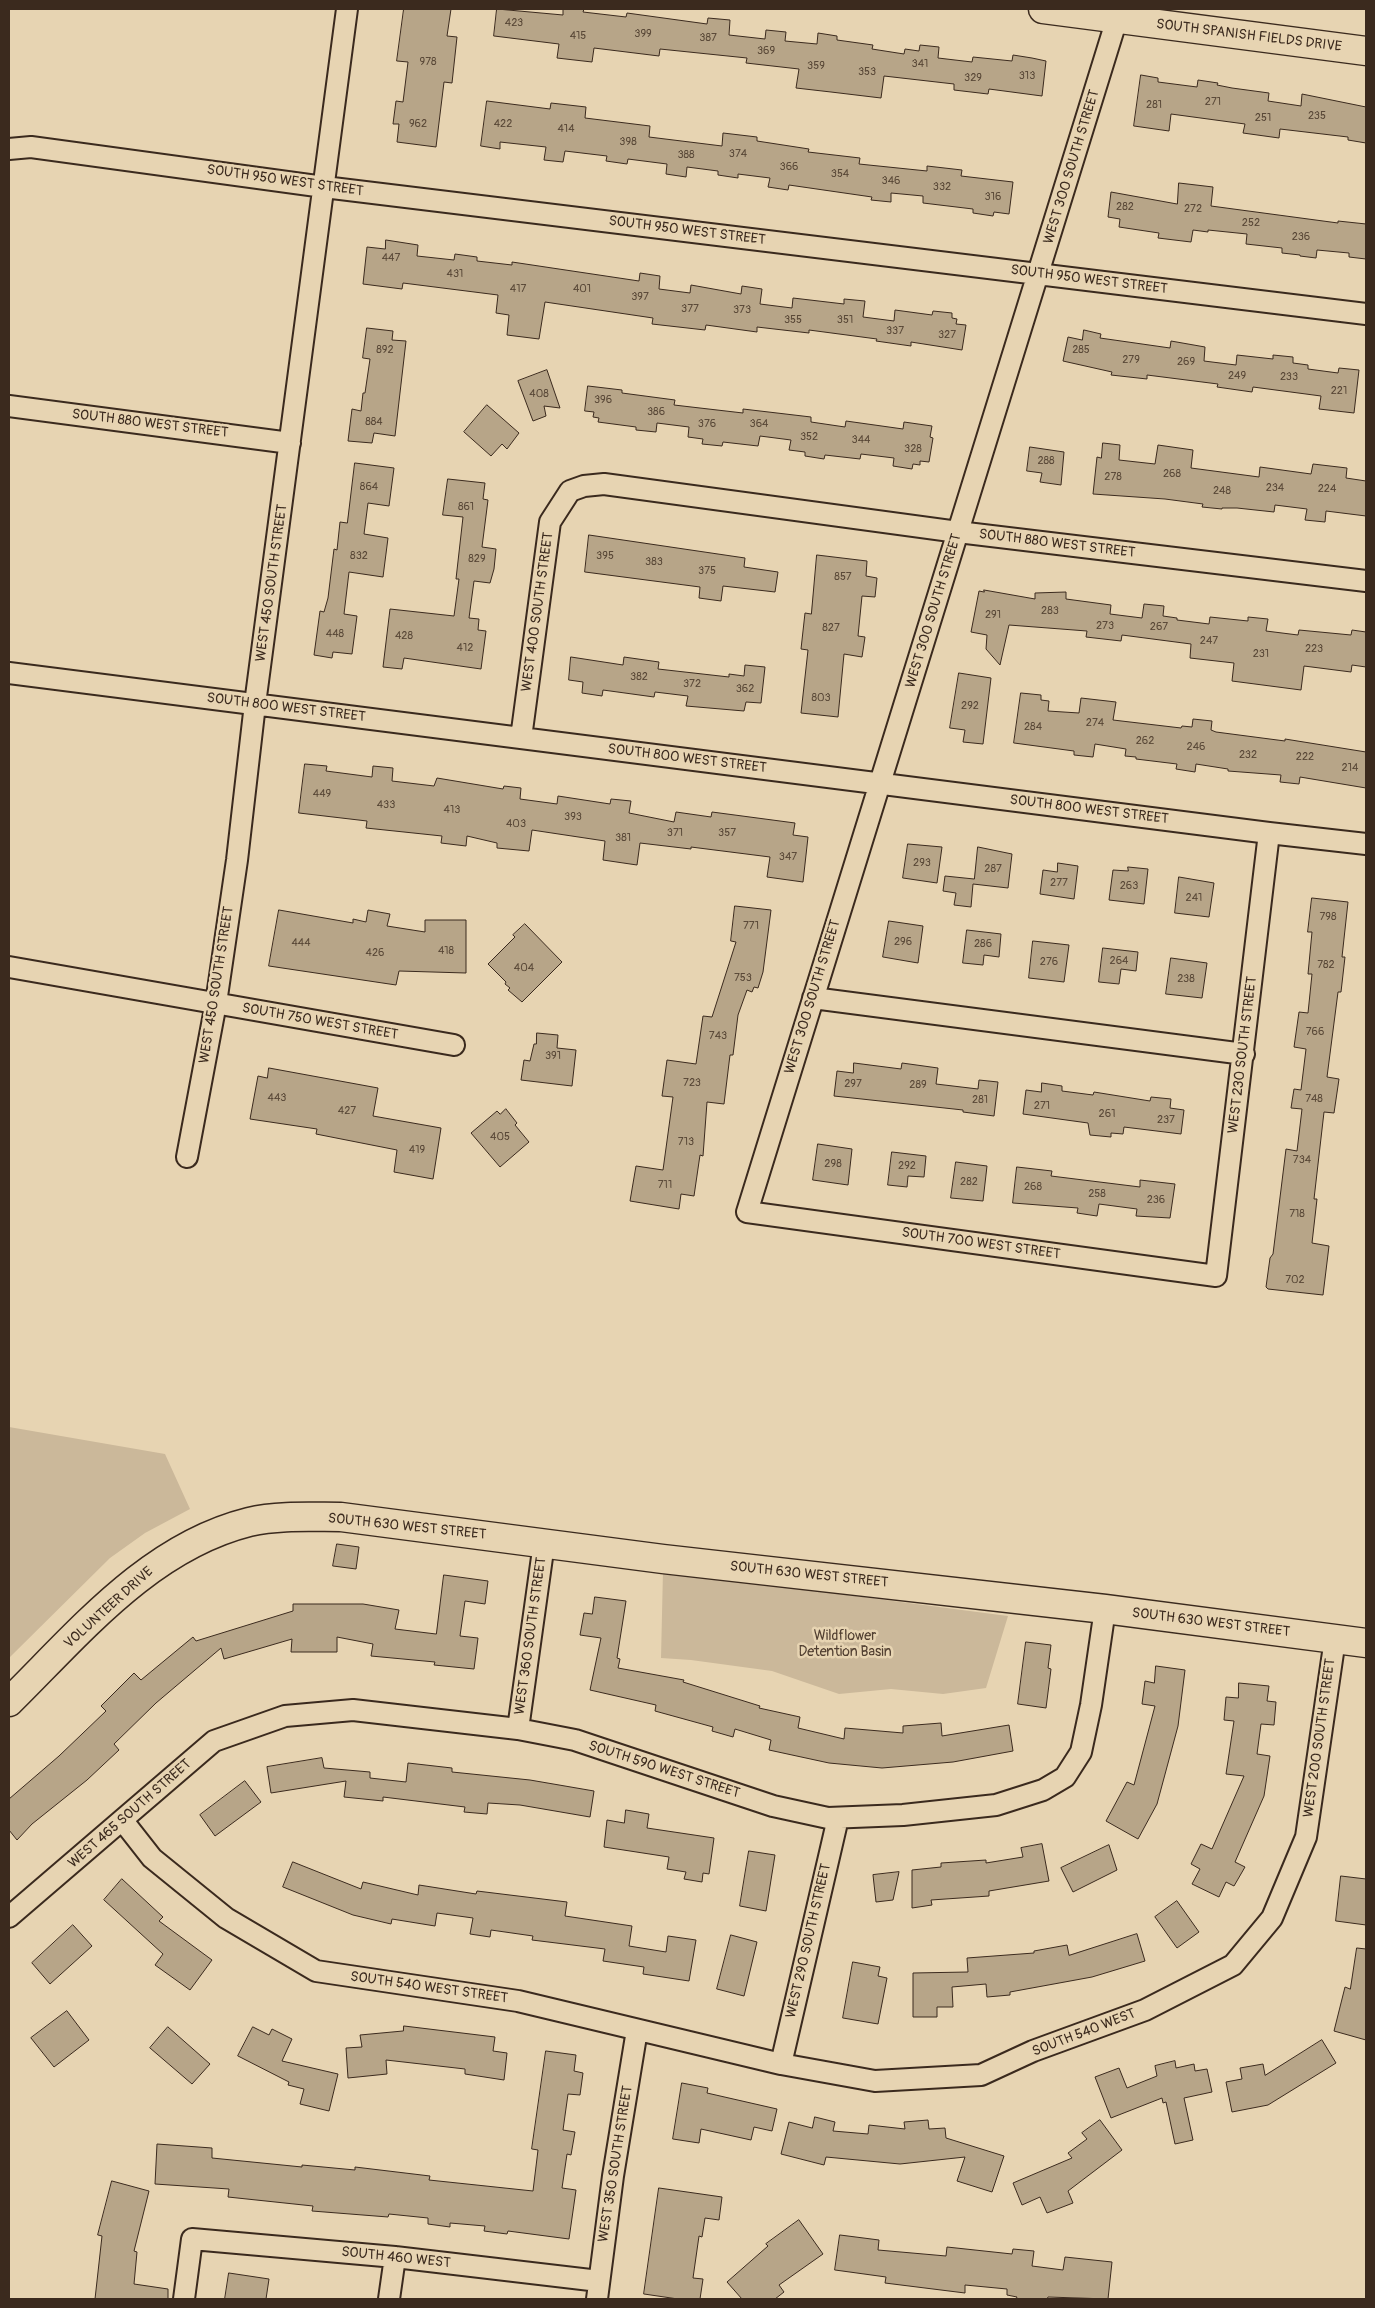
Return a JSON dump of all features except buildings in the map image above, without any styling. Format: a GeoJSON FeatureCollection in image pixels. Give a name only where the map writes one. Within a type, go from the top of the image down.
{"type":"FeatureCollection","features":[{"type":"Feature","properties":{"kind":"street","name":"WEST 450 SOUTH STREET"},"geometry":{"type":"LineString","coordinates":[[187,1157],[216,1003],[237,860],[255,704],[347,9]]}},
{"type":"Feature","properties":{"kind":"street","name":"SOUTH SPANISH FIELDS DRIVE"},"geometry":{"type":"LineString","coordinates":[[1043,9],[1119,14],[1366,51]]}},
{"type":"Feature","properties":{"kind":"street","name":"WEST 300 SOUTH STREET"},"geometry":{"type":"LineString","coordinates":[[747,1212],[1119,14]]}},
{"type":"Feature","properties":{"kind":"street","name":"SOUTH 950 WEST STREET"},"geometry":{"type":"LineString","coordinates":[[9,149],[31,147],[324,186],[1366,314]]}},
{"type":"Feature","properties":{"kind":"street","name":"SOUTH 880 WEST STREET"},"geometry":{"type":"LineString","coordinates":[[9,406],[290,443]]}},
{"type":"Feature","properties":{"kind":"street","name":"SOUTH 880 WEST STREET"},"geometry":{"type":"LineString","coordinates":[[570,491],[584,486],[604,484],[958,532],[1366,581]]}},
{"type":"Feature","properties":{"kind":"street","name":"WEST 400 SOUTH STREET"},"geometry":{"type":"LineString","coordinates":[[521,738],[550,522],[570,491]]}},
{"type":"Feature","properties":{"kind":"street","name":"SOUTH 800 WEST STREET"},"geometry":{"type":"LineString","coordinates":[[9,672],[880,784],[1366,844]]}},
{"type":"Feature","properties":{"kind":"street","name":"WEST 230 SOUTH STREET"},"geometry":{"type":"LineString","coordinates":[[1216,1276],[1269,833]]}},
{"type":"Feature","properties":{"kind":"street","name":"SOUTH 750 WEST STREET"},"geometry":{"type":"LineString","coordinates":[[9,967],[454,1045]]}},
{"type":"Feature","properties":{"kind":"street"},"geometry":{"type":"LineString","coordinates":[[813,998],[1244,1054]]}},
{"type":"Feature","properties":{"kind":"street","name":"SOUTH 700 WEST STREET"},"geometry":{"type":"LineString","coordinates":[[747,1212],[1216,1276]]}},
{"type":"Feature","properties":{"kind":"street","name":"SOUTH 630 WEST STREET"},"geometry":{"type":"LineString","coordinates":[[251,1522],[292,1518],[341,1517],[544,1543],[1105,1609],[1366,1643]]}},
{"type":"Feature","properties":{"kind":"street","name":"VOLUNTEER DRIVE"},"geometry":{"type":"LineString","coordinates":[[9,1702],[135,1580],[175,1553],[215,1533],[251,1522]]}},
{"type":"Feature","properties":{"kind":"street","name":"WEST 360 SOUTH STREET"},"geometry":{"type":"LineString","coordinates":[[518,1729],[544,1543]]}},
{"type":"Feature","properties":{"kind":"street","name":"SOUTH 590 WEST STREET"},"geometry":{"type":"LineString","coordinates":[[258,1726],[284,1716],[353,1710],[518,1729],[575,1740],[773,1806],[828,1818],[903,1816],[996,1805],[1043,1790],[1065,1778],[1081,1752],[1092,1705],[1105,1609]]}},
{"type":"Feature","properties":{"kind":"street","name":"WEST 200 SOUTH STREET"},"geometry":{"type":"LineString","coordinates":[[1306,1837],[1335,1639]]}},
{"type":"Feature","properties":{"kind":"street","name":"WEST 465 SOUTH STREET"},"geometry":{"type":"LineString","coordinates":[[9,1917],[214,1741],[258,1726]]}},
{"type":"Feature","properties":{"kind":"street","name":"WEST 290 SOUTH STREET"},"geometry":{"type":"LineString","coordinates":[[781,2064],[838,1818]]}},
{"type":"Feature","properties":{"kind":"street","name":"SOUTH 540 WEST STREET"},"geometry":{"type":"LineString","coordinates":[[123,1821],[152,1858],[226,1918],[316,1971],[518,2001],[781,2064]]}},
{"type":"Feature","properties":{"kind":"street","name":"SOUTH 540 WEST"},"geometry":{"type":"LineString","coordinates":[[781,2064],[875,2081],[981,2075],[1033,2051],[1145,2010],[1232,1965],[1272,1918],[1306,1837]]}},
{"type":"Feature","properties":{"kind":"street","name":"WEST 350 SOUTH STREET"},"geometry":{"type":"LineString","coordinates":[[598,2290],[613,2176],[637,2030]]}},
{"type":"Feature","properties":{"kind":"street","name":"SOUTH 460 WEST"},"geometry":{"type":"LineString","coordinates":[[184,2299],[192,2239],[395,2257],[598,2290]]}},
{"type":"Feature","properties":{"kind":"street"},"geometry":{"type":"LineString","coordinates":[[389,2299],[395,2257]]}},
{"type":"Feature","properties":{"kind":"green space"},"geometry":{"type":"Polygon","coordinates":[[[9,1427],[165,1454],[190,1509],[145,1533],[110,1558],[9,1658],[9,1427]]]}},
{"type":"Feature","properties":{"kind":"green space","name":"Wildflower Detention Basin"},"geometry":{"type":"Polygon","coordinates":[[[663,1571],[1008,1616],[986,1688],[943,1694],[891,1689],[839,1694],[772,1671],[691,1660],[661,1658],[663,1571]]]}}]}
